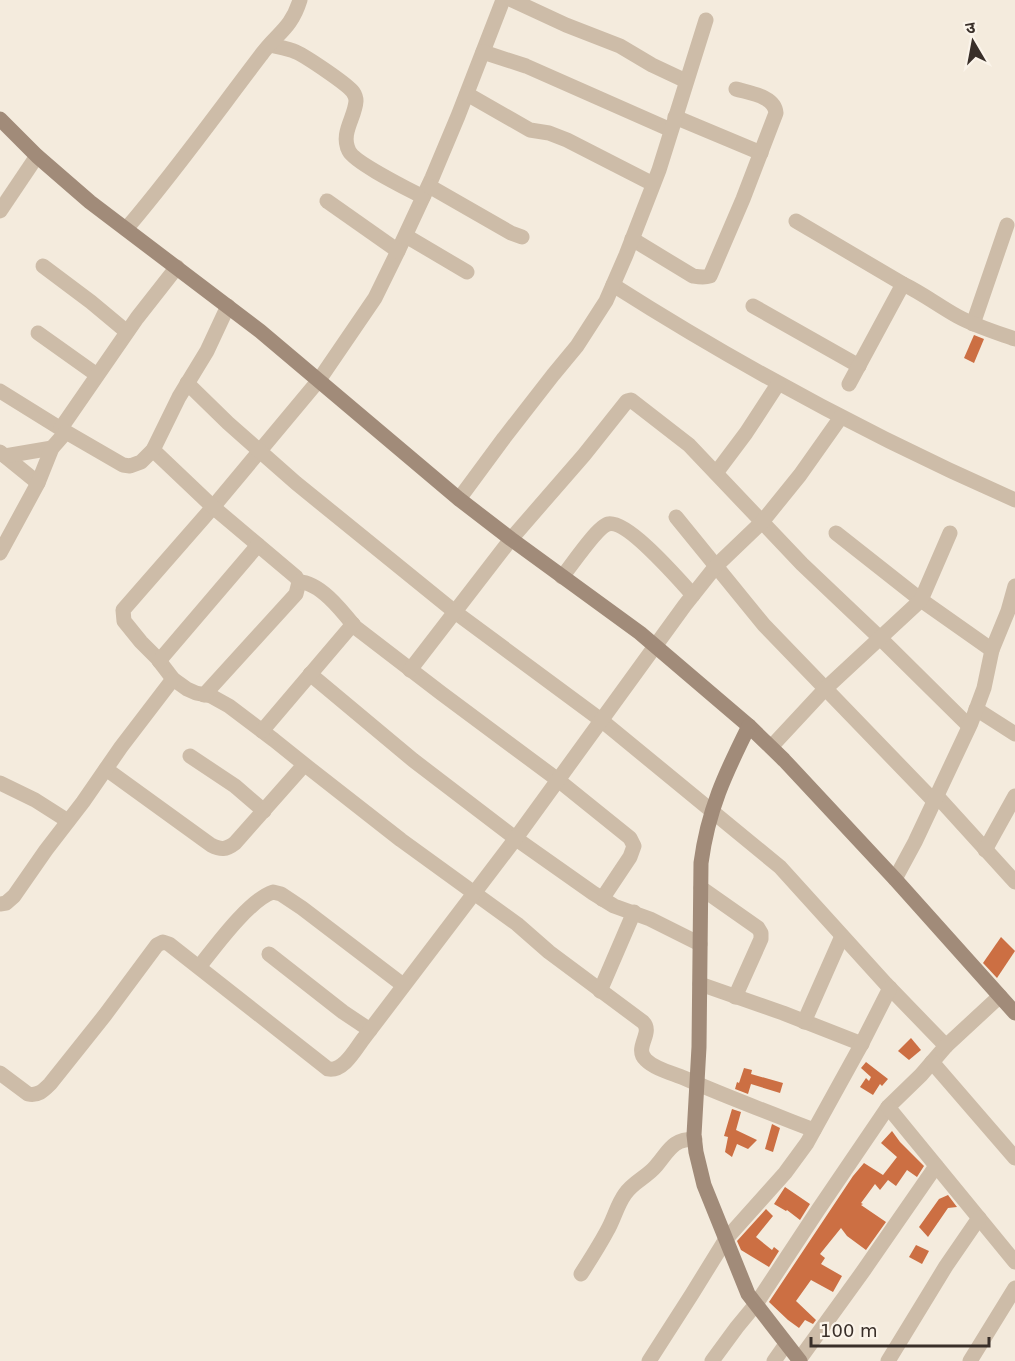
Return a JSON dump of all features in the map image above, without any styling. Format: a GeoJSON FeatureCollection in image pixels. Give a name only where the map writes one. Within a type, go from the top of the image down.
{"type":"FeatureCollection","features":[{"type":"Feature","properties":{"kind":"street"},"geometry":{"type":"LineString","coordinates":[[126,229],[170,177],[270,45],[287,27],[300,0]]}},
{"type":"Feature","properties":{"kind":"street"},"geometry":{"type":"LineString","coordinates":[[503,0],[426,192],[375,298],[319,380],[123,610],[124,621],[173,679],[187,689],[219,700],[262,731],[473,893],[517,924],[549,952],[646,1026],[647,1030],[641,1048],[642,1055],[650,1063],[814,1130]]}},
{"type":"Feature","properties":{"kind":"street"},"geometry":{"type":"LineString","coordinates":[[512,0],[566,25],[620,46],[686,81]]}},
{"type":"Feature","properties":{"kind":"street"},"geometry":{"type":"LineString","coordinates":[[459,499],[577,346],[606,301],[633,239],[653,184],[706,20]]}},
{"type":"Feature","properties":{"kind":"street"},"geometry":{"type":"LineString","coordinates":[[270,45],[295,52],[342,82],[353,92],[356,103],[347,128],[346,139],[350,152],[367,165],[522,237]]}},
{"type":"Feature","properties":{"kind":"street"},"geometry":{"type":"LineString","coordinates":[[483,52],[526,66],[673,124],[761,153]]}},
{"type":"Feature","properties":{"kind":"street"},"geometry":{"type":"LineString","coordinates":[[633,239],[693,276],[700,278],[710,276],[776,113],[776,107],[772,102],[736,89]]}},
{"type":"Feature","properties":{"kind":"street"},"geometry":{"type":"LineString","coordinates":[[467,94],[530,130],[549,133],[567,140],[653,184]]}},
{"type":"Feature","properties":{"kind":"street"},"geometry":{"type":"LineString","coordinates":[[0,119],[37,156],[90,202],[228,306],[459,499],[640,633],[749,726],[895,879],[1015,1013]]}},
{"type":"Feature","properties":{"kind":"street"},"geometry":{"type":"LineString","coordinates":[[0,211],[37,156]]}},
{"type":"Feature","properties":{"kind":"street"},"geometry":{"type":"LineString","coordinates":[[327,201],[398,251]]}},
{"type":"Feature","properties":{"kind":"street"},"geometry":{"type":"LineString","coordinates":[[796,221],[955,315],[1015,339]]}},
{"type":"Feature","properties":{"kind":"street"},"geometry":{"type":"LineString","coordinates":[[973,324],[1007,225]]}},
{"type":"Feature","properties":{"kind":"street"},"geometry":{"type":"LineString","coordinates":[[406,236],[466,272]]}},
{"type":"Feature","properties":{"kind":"street"},"geometry":{"type":"LineString","coordinates":[[43,266],[128,332]]}},
{"type":"Feature","properties":{"kind":"street"},"geometry":{"type":"LineString","coordinates":[[0,553],[39,483],[52,448],[97,375],[177,267]]}},
{"type":"Feature","properties":{"kind":"street"},"geometry":{"type":"LineString","coordinates":[[849,384],[903,284]]}},
{"type":"Feature","properties":{"kind":"street"},"geometry":{"type":"LineString","coordinates":[[613,285],[678,327],[778,384],[944,469],[1015,500]]}},
{"type":"Feature","properties":{"kind":"street"},"geometry":{"type":"LineString","coordinates":[[0,391],[123,465],[130,466],[141,462],[153,450],[187,383],[207,351],[228,306]]}},
{"type":"Feature","properties":{"kind":"street"},"geometry":{"type":"LineString","coordinates":[[753,306],[859,366]]}},
{"type":"Feature","properties":{"kind":"street"},"geometry":{"type":"LineString","coordinates":[[38,333],[97,375]]}},
{"type":"Feature","properties":{"kind":"street"},"geometry":{"type":"LineString","coordinates":[[187,383],[296,483],[456,612],[601,720],[780,867],[946,1046]]}},
{"type":"Feature","properties":{"kind":"street"},"geometry":{"type":"LineString","coordinates":[[716,473],[778,384]]}},
{"type":"Feature","properties":{"kind":"street"},"geometry":{"type":"LineString","coordinates":[[410,670],[511,539],[629,400],[689,445],[802,564],[969,726]]}},
{"type":"Feature","properties":{"kind":"street"},"geometry":{"type":"LineString","coordinates":[[0,1073],[28,1094],[41,1093],[159,944],[163,942],[199,967],[328,1069],[336,1069],[345,1062],[515,838],[693,595],[716,566],[762,522],[800,475],[841,417]]}},
{"type":"Feature","properties":{"kind":"street"},"geometry":{"type":"LineString","coordinates":[[3,454],[52,448]]}},
{"type":"Feature","properties":{"kind":"street"},"geometry":{"type":"LineString","coordinates":[[153,450],[213,507],[299,582],[296,594],[204,695]]}},
{"type":"Feature","properties":{"kind":"street"},"geometry":{"type":"LineString","coordinates":[[3,454],[39,483]]}},
{"type":"Feature","properties":{"kind":"street"},"geometry":{"type":"LineString","coordinates":[[676,517],[764,625],[825,689],[935,797],[1015,882]]}},
{"type":"Feature","properties":{"kind":"street"},"geometry":{"type":"LineString","coordinates":[[562,577],[591,539],[604,526],[614,524],[631,532],[693,595]]}},
{"type":"Feature","properties":{"kind":"street"},"geometry":{"type":"LineString","coordinates":[[837,533],[921,600],[992,650]]}},
{"type":"Feature","properties":{"kind":"street"},"geometry":{"type":"LineString","coordinates":[[771,747],[825,689],[921,600],[950,533]]}},
{"type":"Feature","properties":{"kind":"street"},"geometry":{"type":"LineString","coordinates":[[159,662],[258,545]]}},
{"type":"Feature","properties":{"kind":"street"},"geometry":{"type":"LineString","coordinates":[[299,582],[305,582],[318,588],[353,624],[410,670],[558,780],[630,838],[633,843],[630,857],[602,898]]}},
{"type":"Feature","properties":{"kind":"street"},"geometry":{"type":"LineString","coordinates":[[895,879],[915,842],[976,709],[984,687],[992,650],[1011,613],[1015,586]]}},
{"type":"Feature","properties":{"kind":"street"},"geometry":{"type":"LineString","coordinates":[[262,731],[353,624]]}},
{"type":"Feature","properties":{"kind":"street"},"geometry":{"type":"LineString","coordinates":[[310,674],[413,760],[515,838],[614,906],[650,919],[700,944]]}},
{"type":"Feature","properties":{"kind":"street"},"geometry":{"type":"LineString","coordinates":[[0,904],[10,901],[14,896],[173,679]]}},
{"type":"Feature","properties":{"kind":"street"},"geometry":{"type":"LineString","coordinates":[[976,709],[1015,734]]}},
{"type":"Feature","properties":{"kind":"street"},"geometry":{"type":"LineString","coordinates":[[749,726],[717,792],[701,863],[696,1152],[704,1185],[748,1294],[800,1360],[936,1166]]}},
{"type":"Feature","properties":{"kind":"street"},"geometry":{"type":"LineString","coordinates":[[190,756],[235,786],[264,811]]}},
{"type":"Feature","properties":{"kind":"street"},"geometry":{"type":"LineString","coordinates":[[106,769],[218,849],[228,848],[235,843],[304,765]]}},
{"type":"Feature","properties":{"kind":"street"},"geometry":{"type":"LineString","coordinates":[[0,783],[35,800],[68,821]]}},
{"type":"Feature","properties":{"kind":"street"},"geometry":{"type":"LineString","coordinates":[[985,850],[1015,796]]}},
{"type":"Feature","properties":{"kind":"street"},"geometry":{"type":"LineString","coordinates":[[701,888],[758,928],[761,933],[761,939],[735,997]]}},
{"type":"Feature","properties":{"kind":"street"},"geometry":{"type":"LineString","coordinates":[[199,967],[237,921],[263,897],[273,892],[281,894],[302,908],[404,985]]}},
{"type":"Feature","properties":{"kind":"street"},"geometry":{"type":"LineString","coordinates":[[600,991],[634,912]]}},
{"type":"Feature","properties":{"kind":"street"},"geometry":{"type":"LineString","coordinates":[[804,1022],[842,936]]}},
{"type":"Feature","properties":{"kind":"street"},"geometry":{"type":"LineString","coordinates":[[269,954],[343,1012],[370,1030]]}},
{"type":"Feature","properties":{"kind":"street"},"geometry":{"type":"LineString","coordinates":[[700,984],[862,1044]]}},
{"type":"Feature","properties":{"kind":"street"},"geometry":{"type":"LineString","coordinates":[[649,1361],[726,1239],[807,1143],[890,988]]}},
{"type":"Feature","properties":{"kind":"street"},"geometry":{"type":"LineString","coordinates":[[712,1361],[756,1304],[888,1107],[946,1046],[1000,996]]}},
{"type":"Feature","properties":{"kind":"street"},"geometry":{"type":"LineString","coordinates":[[932,1062],[1015,1158]]}},
{"type":"Feature","properties":{"kind":"street"},"geometry":{"type":"LineString","coordinates":[[888,1107],[1015,1262]]}},
{"type":"Feature","properties":{"kind":"street"},"geometry":{"type":"LineString","coordinates":[[581,1274],[608,1230],[627,1190],[654,1169],[672,1146],[681,1140],[695,1139]]}},
{"type":"Feature","properties":{"kind":"street"},"geometry":{"type":"LineString","coordinates":[[888,1361],[946,1266],[979,1218]]}},
{"type":"Feature","properties":{"kind":"street"},"geometry":{"type":"LineString","coordinates":[[970,1361],[1015,1288]]}},
{"type":"Feature","properties":{"kind":"street"},"geometry":{"type":"LineString","coordinates":[[774,1361],[786,1344]]}},
{"type":"Feature","properties":{"kind":"building"},"geometry":{"type":"Polygon","coordinates":[[[974,335],[984,339],[974,363],[964,358],[974,335]]]}},
{"type":"Feature","properties":{"kind":"building"},"geometry":{"type":"Polygon","coordinates":[[[1001,937],[1015,951],[997,978],[983,963],[1001,937]]]}},
{"type":"Feature","properties":{"kind":"building"},"geometry":{"type":"Polygon","coordinates":[[[911,1038],[921,1050],[909,1060],[898,1051],[911,1038]]]}},
{"type":"Feature","properties":{"kind":"building"},"geometry":{"type":"Polygon","coordinates":[[[866,1062],[888,1079],[882,1086],[880,1084],[873,1095],[860,1087],[866,1078],[869,1081],[871,1077],[861,1068],[866,1062]]]}},
{"type":"Feature","properties":{"kind":"building"},"geometry":{"type":"Polygon","coordinates":[[[744,1068],[752,1070],[751,1074],[783,1083],[780,1093],[751,1084],[748,1094],[735,1089],[744,1068]]]}},
{"type":"Feature","properties":{"kind":"building"},"geometry":{"type":"Polygon","coordinates":[[[732,1109],[741,1112],[736,1130],[757,1140],[748,1149],[737,1144],[732,1157],[725,1152],[728,1137],[724,1136],[732,1109]]]}},
{"type":"Feature","properties":{"kind":"building"},"geometry":{"type":"Polygon","coordinates":[[[772,1124],[780,1128],[773,1152],[765,1149],[772,1124]]]}},
{"type":"Feature","properties":{"kind":"building"},"geometry":{"type":"Polygon","coordinates":[[[892,1131],[924,1166],[917,1177],[907,1170],[896,1186],[888,1180],[880,1190],[875,1184],[861,1203],[886,1222],[866,1250],[847,1236],[841,1228],[820,1254],[825,1258],[821,1264],[842,1276],[833,1292],[811,1280],[796,1301],[816,1320],[813,1324],[805,1320],[799,1328],[769,1302],[864,1163],[883,1175],[897,1157],[881,1143],[892,1131]]]}},
{"type":"Feature","properties":{"kind":"building"},"geometry":{"type":"Polygon","coordinates":[[[785,1187],[810,1204],[800,1220],[774,1204],[785,1187]]]}},
{"type":"Feature","properties":{"kind":"building"},"geometry":{"type":"Polygon","coordinates":[[[948,1195],[957,1207],[948,1208],[928,1237],[919,1227],[939,1199],[948,1195]]]}},
{"type":"Feature","properties":{"kind":"building"},"geometry":{"type":"Polygon","coordinates":[[[766,1209],[773,1216],[756,1237],[772,1250],[774,1247],[779,1251],[769,1267],[741,1250],[737,1241],[766,1209]]]}},
{"type":"Feature","properties":{"kind":"building"},"geometry":{"type":"Polygon","coordinates":[[[916,1245],[929,1251],[922,1264],[909,1257],[916,1245]]]}}]}
